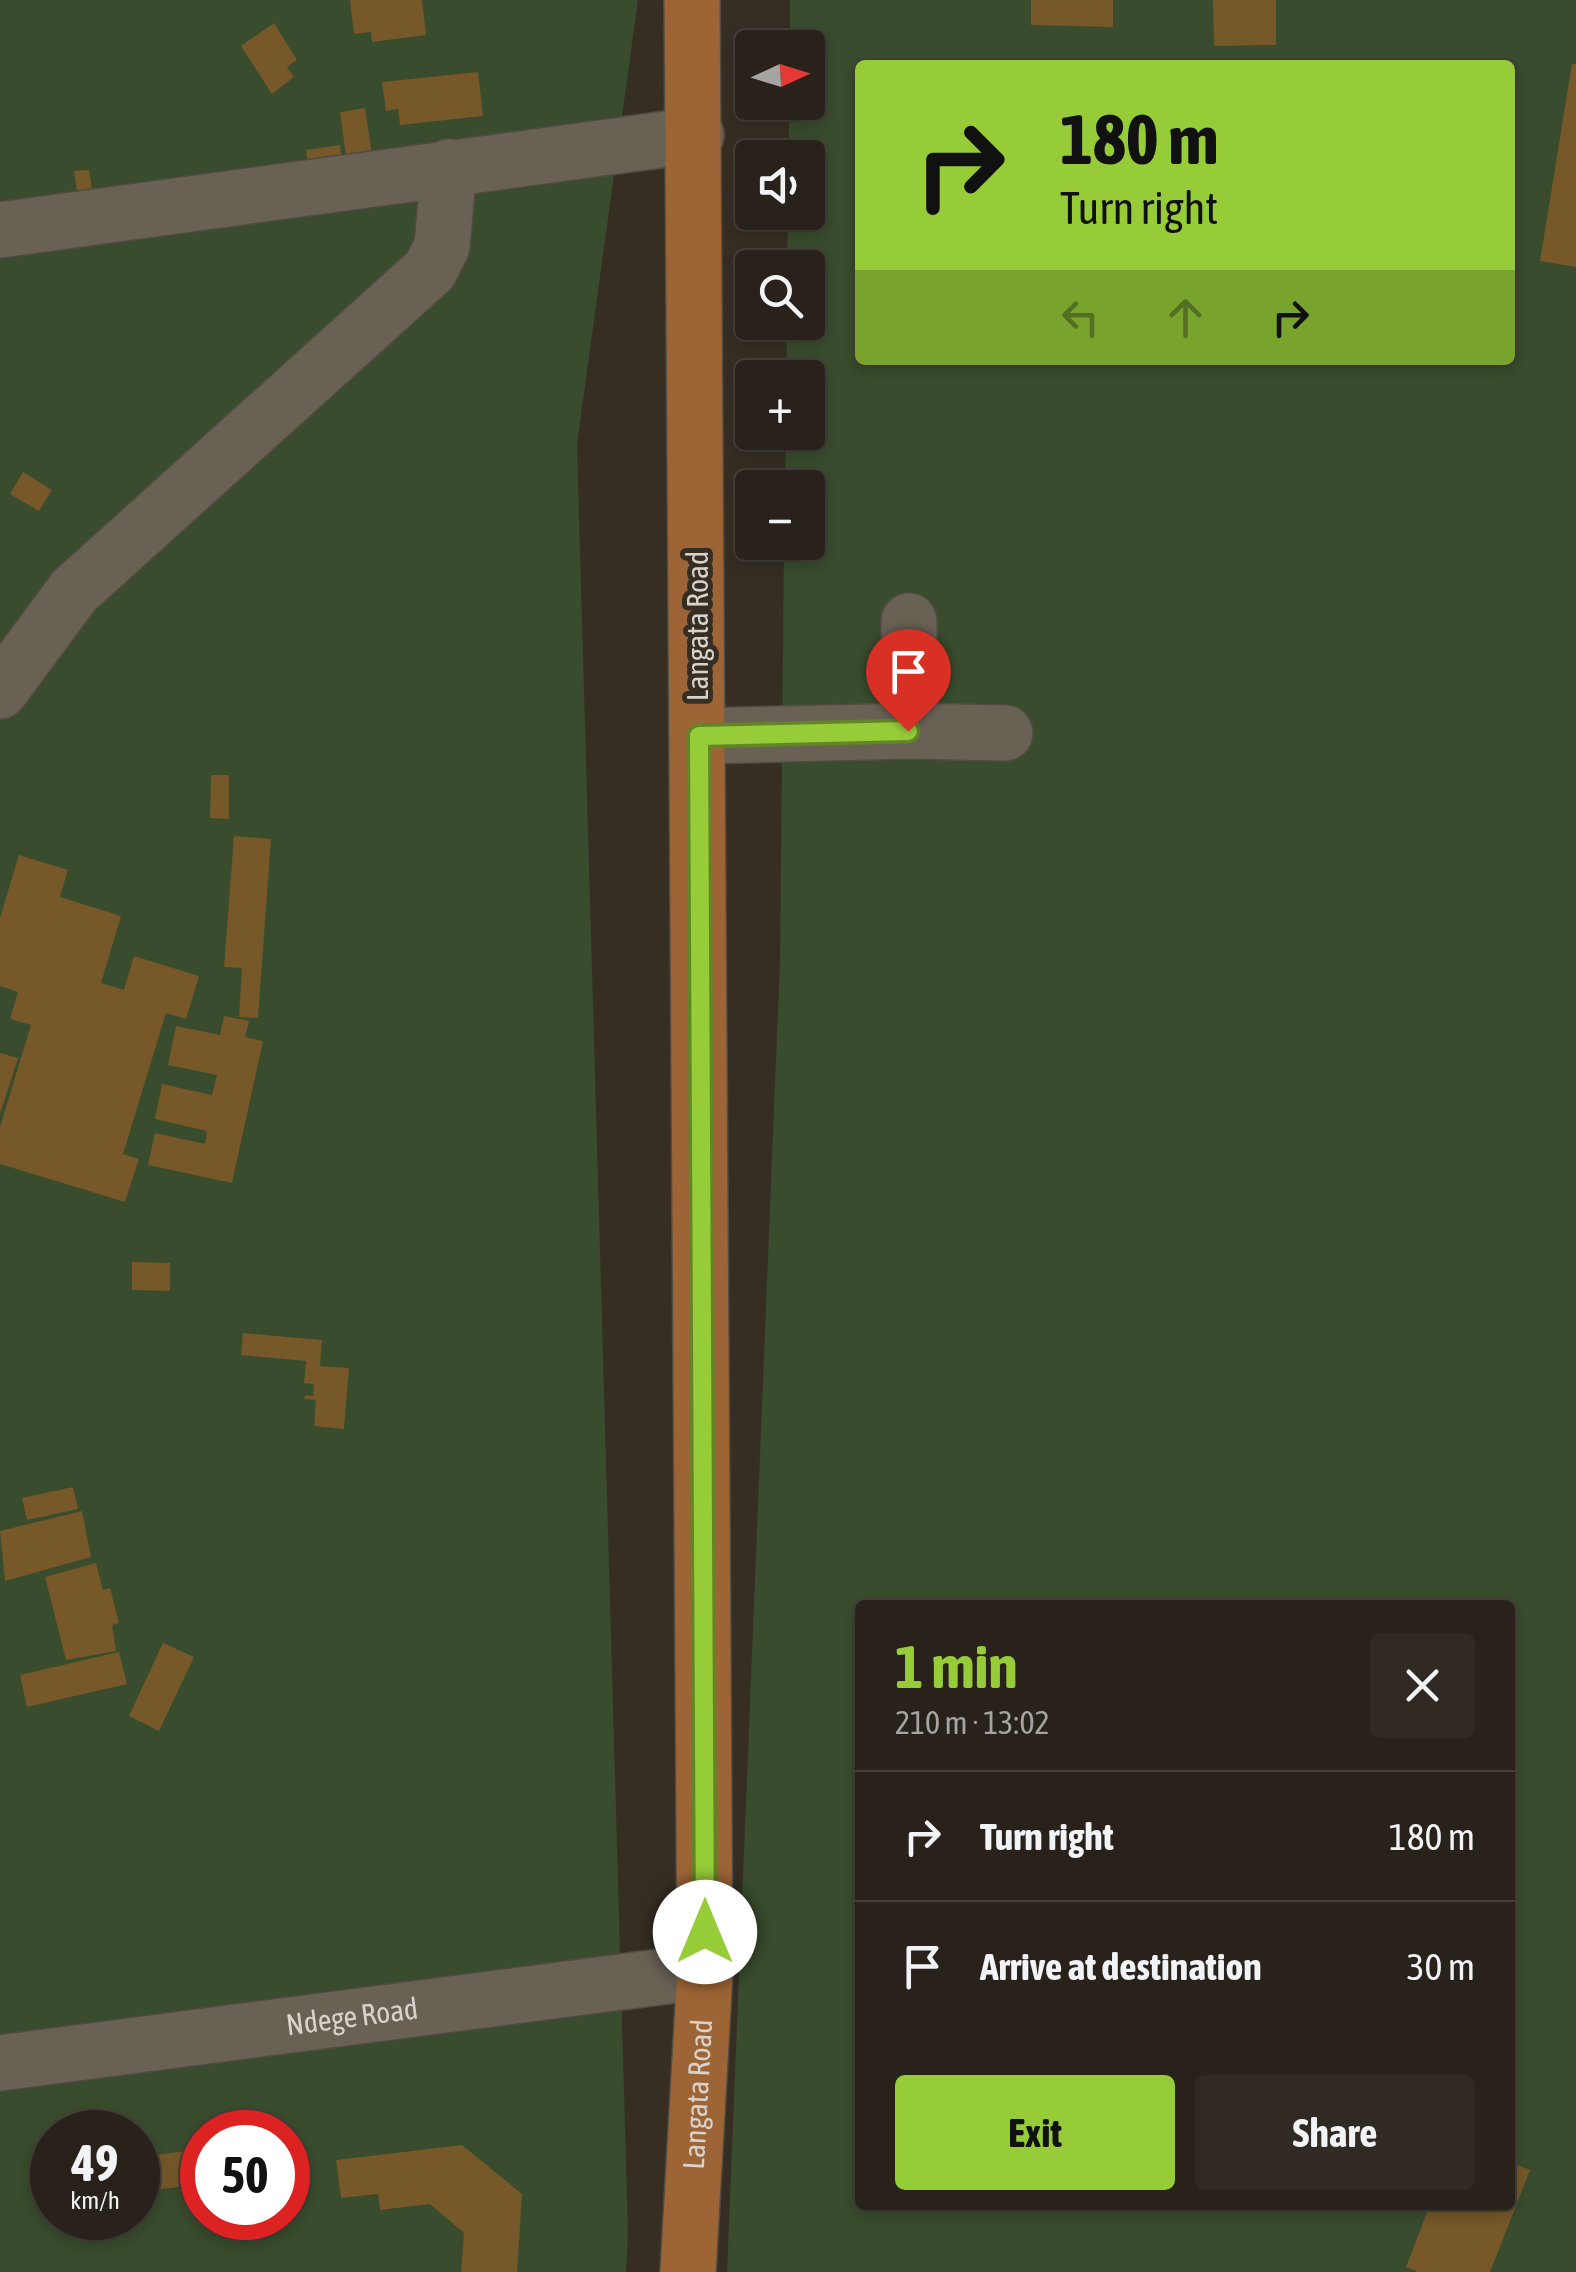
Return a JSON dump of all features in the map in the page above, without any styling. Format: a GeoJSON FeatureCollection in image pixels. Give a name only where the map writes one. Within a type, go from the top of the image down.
{"type":"FeatureCollection","features":[{"type":"Feature","properties":{"kind":"main road","name":"Langata Road"},"geometry":{"type":"LineString","coordinates":[[688,2272],[705,1971],[696,134],[692,0]]}},
{"type":"Feature","properties":{"kind":"street"},"geometry":{"type":"LineString","coordinates":[[0,230],[696,134]]}},
{"type":"Feature","properties":{"kind":"street"},"geometry":{"type":"LineString","coordinates":[[0,691],[74,592],[430,270],[442,246],[449,167]]}},
{"type":"Feature","properties":{"kind":"street"},"geometry":{"type":"LineString","coordinates":[[908,731],[909,621]]}},
{"type":"Feature","properties":{"kind":"street"},"geometry":{"type":"LineString","coordinates":[[699,736],[1004,733]]}},
{"type":"Feature","properties":{"kind":"street","name":"Ndege Road"},"geometry":{"type":"LineString","coordinates":[[0,2063],[705,1971]]}},
{"type":"Feature","properties":{"kind":"green space"},"geometry":{"type":"Polygon","coordinates":[[[0,0],[638,0],[577,444],[628,2233],[626,2272],[0,2272],[0,0]]]}},
{"type":"Feature","properties":{"kind":"green space"},"geometry":{"type":"Polygon","coordinates":[[[790,0],[1576,0],[1576,2272],[727,2272],[780,960],[784,560],[825,560],[825,470],[785,470],[786,450],[825,450],[825,360],[786,360],[787,340],[825,340],[825,250],[787,250],[788,230],[825,230],[825,140],[789,140],[789,120],[825,120],[825,30],[790,30],[790,0]]]}},
{"type":"Feature","properties":{"kind":"building"},"geometry":{"type":"Polygon","coordinates":[[[350,0],[422,0],[426,35],[372,42],[371,32],[354,34],[350,0]]]}},
{"type":"Feature","properties":{"kind":"building"},"geometry":{"type":"Polygon","coordinates":[[[1031,0],[1113,0],[1113,27],[1031,25],[1031,0]]]}},
{"type":"Feature","properties":{"kind":"building"},"geometry":{"type":"Polygon","coordinates":[[[1213,0],[1276,0],[1276,45],[1214,46],[1213,0]]]}},
{"type":"Feature","properties":{"kind":"building"},"geometry":{"type":"Polygon","coordinates":[[[274,23],[297,60],[287,67],[294,77],[272,94],[241,46],[274,23]]]}},
{"type":"Feature","properties":{"kind":"building"},"geometry":{"type":"Polygon","coordinates":[[[1572,64],[1576,64],[1576,267],[1540,261],[1572,64]]]}},
{"type":"Feature","properties":{"kind":"building"},"geometry":{"type":"Polygon","coordinates":[[[478,72],[483,116],[400,125],[398,109],[386,111],[382,82],[478,72]]]}},
{"type":"Feature","properties":{"kind":"building"},"geometry":{"type":"Polygon","coordinates":[[[365,108],[374,168],[346,156],[340,112],[365,108]]]}},
{"type":"Feature","properties":{"kind":"building"},"geometry":{"type":"Polygon","coordinates":[[[340,145],[342,162],[308,167],[306,150],[340,145]]]}},
{"type":"Feature","properties":{"kind":"building"},"geometry":{"type":"Polygon","coordinates":[[[89,170],[92,190],[77,192],[74,171],[89,170]]]}},
{"type":"Feature","properties":{"kind":"building"},"geometry":{"type":"Polygon","coordinates":[[[23,472],[52,490],[39,511],[10,494],[23,472]]]}},
{"type":"Feature","properties":{"kind":"building"},"geometry":{"type":"Polygon","coordinates":[[[211,775],[229,775],[229,819],[210,818],[211,775]]]}},
{"type":"Feature","properties":{"kind":"building"},"geometry":{"type":"Polygon","coordinates":[[[234,836],[271,839],[258,1018],[239,1017],[242,968],[224,967],[234,836]]]}},
{"type":"Feature","properties":{"kind":"building"},"geometry":{"type":"Polygon","coordinates":[[[19,855],[68,870],[60,897],[121,916],[101,983],[124,990],[134,956],[199,976],[186,1019],[166,1013],[123,1154],[139,1159],[125,1202],[0,1164],[0,1127],[31,1025],[10,1019],[18,992],[0,986],[0,918],[19,855]]]}},
{"type":"Feature","properties":{"kind":"building"},"geometry":{"type":"Polygon","coordinates":[[[224,1016],[249,1021],[245,1037],[263,1041],[232,1183],[148,1165],[155,1133],[205,1144],[207,1131],[155,1119],[162,1084],[212,1095],[217,1075],[168,1065],[176,1026],[220,1035],[224,1016]]]}},
{"type":"Feature","properties":{"kind":"building"},"geometry":{"type":"Polygon","coordinates":[[[0,1053],[18,1058],[1,1111],[0,1111],[0,1053]]]}},
{"type":"Feature","properties":{"kind":"building"},"geometry":{"type":"Polygon","coordinates":[[[132,1262],[170,1263],[170,1291],[132,1290],[132,1262]]]}},
{"type":"Feature","properties":{"kind":"building"},"geometry":{"type":"Polygon","coordinates":[[[243,1333],[322,1340],[320,1366],[349,1368],[344,1429],[314,1426],[316,1400],[304,1399],[305,1395],[313,1396],[314,1384],[304,1383],[306,1361],[241,1355],[243,1333]]]}},
{"type":"Feature","properties":{"kind":"building"},"geometry":{"type":"Polygon","coordinates":[[[73,1487],[78,1509],[27,1520],[22,1498],[73,1487]]]}},
{"type":"Feature","properties":{"kind":"building"},"geometry":{"type":"Polygon","coordinates":[[[82,1511],[91,1557],[5,1581],[0,1531],[82,1511]]]}},
{"type":"Feature","properties":{"kind":"building"},"geometry":{"type":"Polygon","coordinates":[[[96,1563],[103,1590],[110,1588],[119,1623],[112,1625],[116,1651],[66,1660],[45,1577],[96,1563]]]}},
{"type":"Feature","properties":{"kind":"building"},"geometry":{"type":"Polygon","coordinates":[[[163,1643],[194,1657],[159,1731],[129,1716],[163,1643]]]}},
{"type":"Feature","properties":{"kind":"building"},"geometry":{"type":"Polygon","coordinates":[[[119,1652],[127,1684],[27,1707],[20,1675],[119,1652]]]}},
{"type":"Feature","properties":{"kind":"building"},"geometry":{"type":"Polygon","coordinates":[[[462,2145],[522,2194],[517,2272],[461,2272],[464,2233],[430,2204],[380,2210],[378,2194],[341,2198],[336,2160],[462,2145]]]}},
{"type":"Feature","properties":{"kind":"building"},"geometry":{"type":"Polygon","coordinates":[[[180,2152],[180,2187],[160,2189],[160,2154],[180,2152]]]}},
{"type":"Feature","properties":{"kind":"building"},"geometry":{"type":"Polygon","coordinates":[[[1515,2164],[1530,2170],[1515,2208],[1515,2164]]]}},
{"type":"Feature","properties":{"kind":"building"},"geometry":{"type":"Polygon","coordinates":[[[1428,2210],[1514,2210],[1490,2272],[1418,2272],[1406,2267],[1428,2210]]]}},
{"type":"Feature","properties":{"kind":"route"},"geometry":{"type":"LineString","coordinates":[[705,1932],[699,736],[908,731]]}}]}
